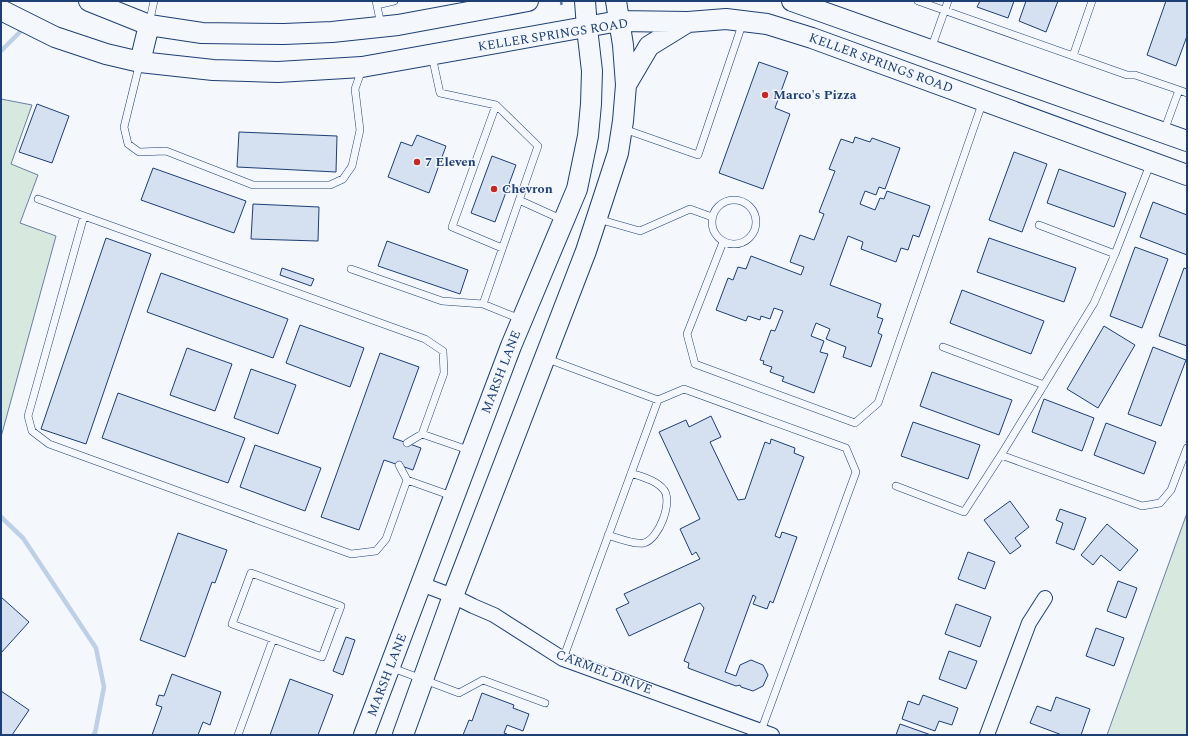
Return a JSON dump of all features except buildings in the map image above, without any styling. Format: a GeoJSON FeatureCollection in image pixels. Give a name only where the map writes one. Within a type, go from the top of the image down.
{"type":"FeatureCollection","features":[{"type":"Feature","properties":{"kind":"main road"},"geometry":{"type":"LineString","coordinates":[[89,1],[149,25],[202,33],[284,34],[332,32],[398,25],[486,5],[528,1]]}},
{"type":"Feature","properties":{"kind":"main road","name":"MARSH LANE"},"geometry":{"type":"LineString","coordinates":[[364,735],[511,346],[577,189],[588,136],[592,71],[585,1]]}},
{"type":"Feature","properties":{"kind":"main road"},"geometry":{"type":"LineString","coordinates":[[403,735],[453,596],[597,219],[618,153],[626,85],[623,44],[616,1]]}},
{"type":"Feature","properties":{"kind":"main road"},"geometry":{"type":"LineString","coordinates":[[792,1],[1187,141]]}},
{"type":"Feature","properties":{"kind":"main road","name":"KELLER SPRINGS ROAD"},"geometry":{"type":"LineString","coordinates":[[1,10],[55,37],[106,54],[140,62],[213,70],[278,72],[362,67],[619,22],[688,22],[726,19],[767,24],[812,38],[1187,175]]}},
{"type":"Feature","properties":{"kind":"main road"},"geometry":{"type":"LineString","coordinates":[[626,85],[649,46],[688,22]]}},
{"type":"Feature","properties":{"kind":"main road"},"geometry":{"type":"LineString","coordinates":[[140,62],[149,25]]}},
{"type":"Feature","properties":{"kind":"main road"},"geometry":{"type":"LineString","coordinates":[[812,38],[822,31],[840,32],[886,47],[908,41]]}},
{"type":"Feature","properties":{"kind":"main road"},"geometry":{"type":"LineString","coordinates":[[1151,162],[1163,133]]}},
{"type":"Feature","properties":{"kind":"street","name":"CARMEL DRIVE"},"geometry":{"type":"LineString","coordinates":[[421,584],[453,596],[494,615],[563,659],[766,733]]}},
{"type":"Feature","properties":{"kind":"street"},"geometry":{"type":"LineString","coordinates":[[987,735],[1029,623],[1045,598]]}},
{"type":"Feature","properties":{"kind":"lane"},"geometry":{"type":"LineString","coordinates":[[149,25],[154,1]]}},
{"type":"Feature","properties":{"kind":"lane"},"geometry":{"type":"LineString","coordinates":[[381,27],[377,3],[394,1]]}},
{"type":"Feature","properties":{"kind":"lane"},"geometry":{"type":"LineString","coordinates":[[918,1],[1127,75],[1135,75],[1187,93]]}},
{"type":"Feature","properties":{"kind":"lane"},"geometry":{"type":"LineString","coordinates":[[931,49],[948,1]]}},
{"type":"Feature","properties":{"kind":"lane"},"geometry":{"type":"LineString","coordinates":[[1073,56],[1092,1]]}},
{"type":"Feature","properties":{"kind":"lane"},"geometry":{"type":"LineString","coordinates":[[622,128],[698,155],[743,21]]}},
{"type":"Feature","properties":{"kind":"lane"},"geometry":{"type":"LineString","coordinates":[[432,55],[440,94],[496,105],[538,146],[483,304]]}},
{"type":"Feature","properties":{"kind":"lane"},"geometry":{"type":"LineString","coordinates":[[140,62],[124,127],[128,144],[139,152],[166,151],[253,185],[330,185],[343,179],[352,166],[360,130],[355,89],[362,67]]}},
{"type":"Feature","properties":{"kind":"lane"},"geometry":{"type":"LineString","coordinates":[[1163,133],[1179,90]]}},
{"type":"Feature","properties":{"kind":"lane"},"geometry":{"type":"LineString","coordinates":[[723,242],[687,334],[694,364],[855,423],[878,403],[983,101]]}},
{"type":"Feature","properties":{"kind":"lane"},"geometry":{"type":"LineString","coordinates":[[496,105],[452,227],[502,248]]}},
{"type":"Feature","properties":{"kind":"lane"},"geometry":{"type":"LineString","coordinates":[[896,486],[964,512],[1094,304],[1116,254],[1151,162]]}},
{"type":"Feature","properties":{"kind":"lane"},"geometry":{"type":"LineString","coordinates":[[38,199],[425,339],[443,351],[444,373],[422,434],[407,443]]}},
{"type":"Feature","properties":{"kind":"lane"},"geometry":{"type":"LineString","coordinates":[[519,200],[565,220]]}},
{"type":"Feature","properties":{"kind":"lane"},"geometry":{"type":"LineString","coordinates":[[734,200],[741,202],[748,205],[755,217],[754,231],[750,237],[737,244],[723,242],[714,231],[712,217],[715,210],[727,201],[734,200]]}},
{"type":"Feature","properties":{"kind":"lane"},"geometry":{"type":"LineString","coordinates":[[597,219],[640,231],[690,209],[712,217]]}},
{"type":"Feature","properties":{"kind":"lane"},"geometry":{"type":"LineString","coordinates":[[84,216],[28,416],[32,431],[49,444],[350,554],[376,551],[386,539],[407,480]]}},
{"type":"Feature","properties":{"kind":"lane"},"geometry":{"type":"LineString","coordinates":[[1039,225],[1116,254]]}},
{"type":"Feature","properties":{"kind":"lane"},"geometry":{"type":"LineString","coordinates":[[351,268],[442,301],[483,304],[522,320]]}},
{"type":"Feature","properties":{"kind":"lane"},"geometry":{"type":"LineString","coordinates":[[943,347],[1044,385]]}},
{"type":"Feature","properties":{"kind":"lane"},"geometry":{"type":"LineString","coordinates":[[545,358],[658,400],[684,389],[846,448],[856,472],[766,733]]}},
{"type":"Feature","properties":{"kind":"lane"},"geometry":{"type":"LineString","coordinates":[[563,659],[658,400]]}},
{"type":"Feature","properties":{"kind":"lane"},"geometry":{"type":"LineString","coordinates":[[422,434],[471,451]]}},
{"type":"Feature","properties":{"kind":"lane"},"geometry":{"type":"LineString","coordinates":[[1001,455],[1142,506],[1160,503],[1171,490],[1187,448]]}},
{"type":"Feature","properties":{"kind":"lane"},"geometry":{"type":"LineString","coordinates":[[399,465],[407,480],[454,497]]}},
{"type":"Feature","properties":{"kind":"lane"},"geometry":{"type":"LineString","coordinates":[[608,535],[630,542],[644,543],[656,534],[668,506],[664,490],[654,482],[631,473]]}},
{"type":"Feature","properties":{"kind":"lane"},"geometry":{"type":"LineString","coordinates":[[251,574],[341,606],[322,657],[273,639],[232,624],[251,574]]}},
{"type":"Feature","properties":{"kind":"lane"},"geometry":{"type":"LineString","coordinates":[[238,735],[273,639]]}},
{"type":"Feature","properties":{"kind":"lane"},"geometry":{"type":"LineString","coordinates":[[390,667],[459,693],[483,680],[545,702]]}},
{"type":"Feature","properties":{"kind":"path"},"geometry":{"type":"LineString","coordinates":[[561,2],[562,6]]}},
{"type":"Feature","properties":{"kind":"shaded area"},"geometry":{"type":"Polygon","coordinates":[[[1,99],[32,105],[11,164],[38,175],[20,223],[56,236],[1,437],[1,99]]]}},
{"type":"Feature","properties":{"kind":"shaded area"},"geometry":{"type":"Polygon","coordinates":[[[1187,513],[1187,735],[1107,735],[1187,513]]]}},
{"type":"Feature","properties":{"kind":"waterway"},"geometry":{"type":"LineString","coordinates":[[1,51],[21,31]]}},
{"type":"Feature","properties":{"kind":"waterway"},"geometry":{"type":"LineString","coordinates":[[1,517],[23,538],[96,648],[104,687],[95,733],[93,735]]}},
{"type":"Feature","properties":{"kind":"place","name":"Marco's Pizza"},"geometry":{"type":"Point","coordinates":[765,95]}},
{"type":"Feature","properties":{"kind":"place","name":"7 Eleven"},"geometry":{"type":"Point","coordinates":[417,162]}},
{"type":"Feature","properties":{"kind":"place","name":"Chevron"},"geometry":{"type":"Point","coordinates":[494,189]}}]}
